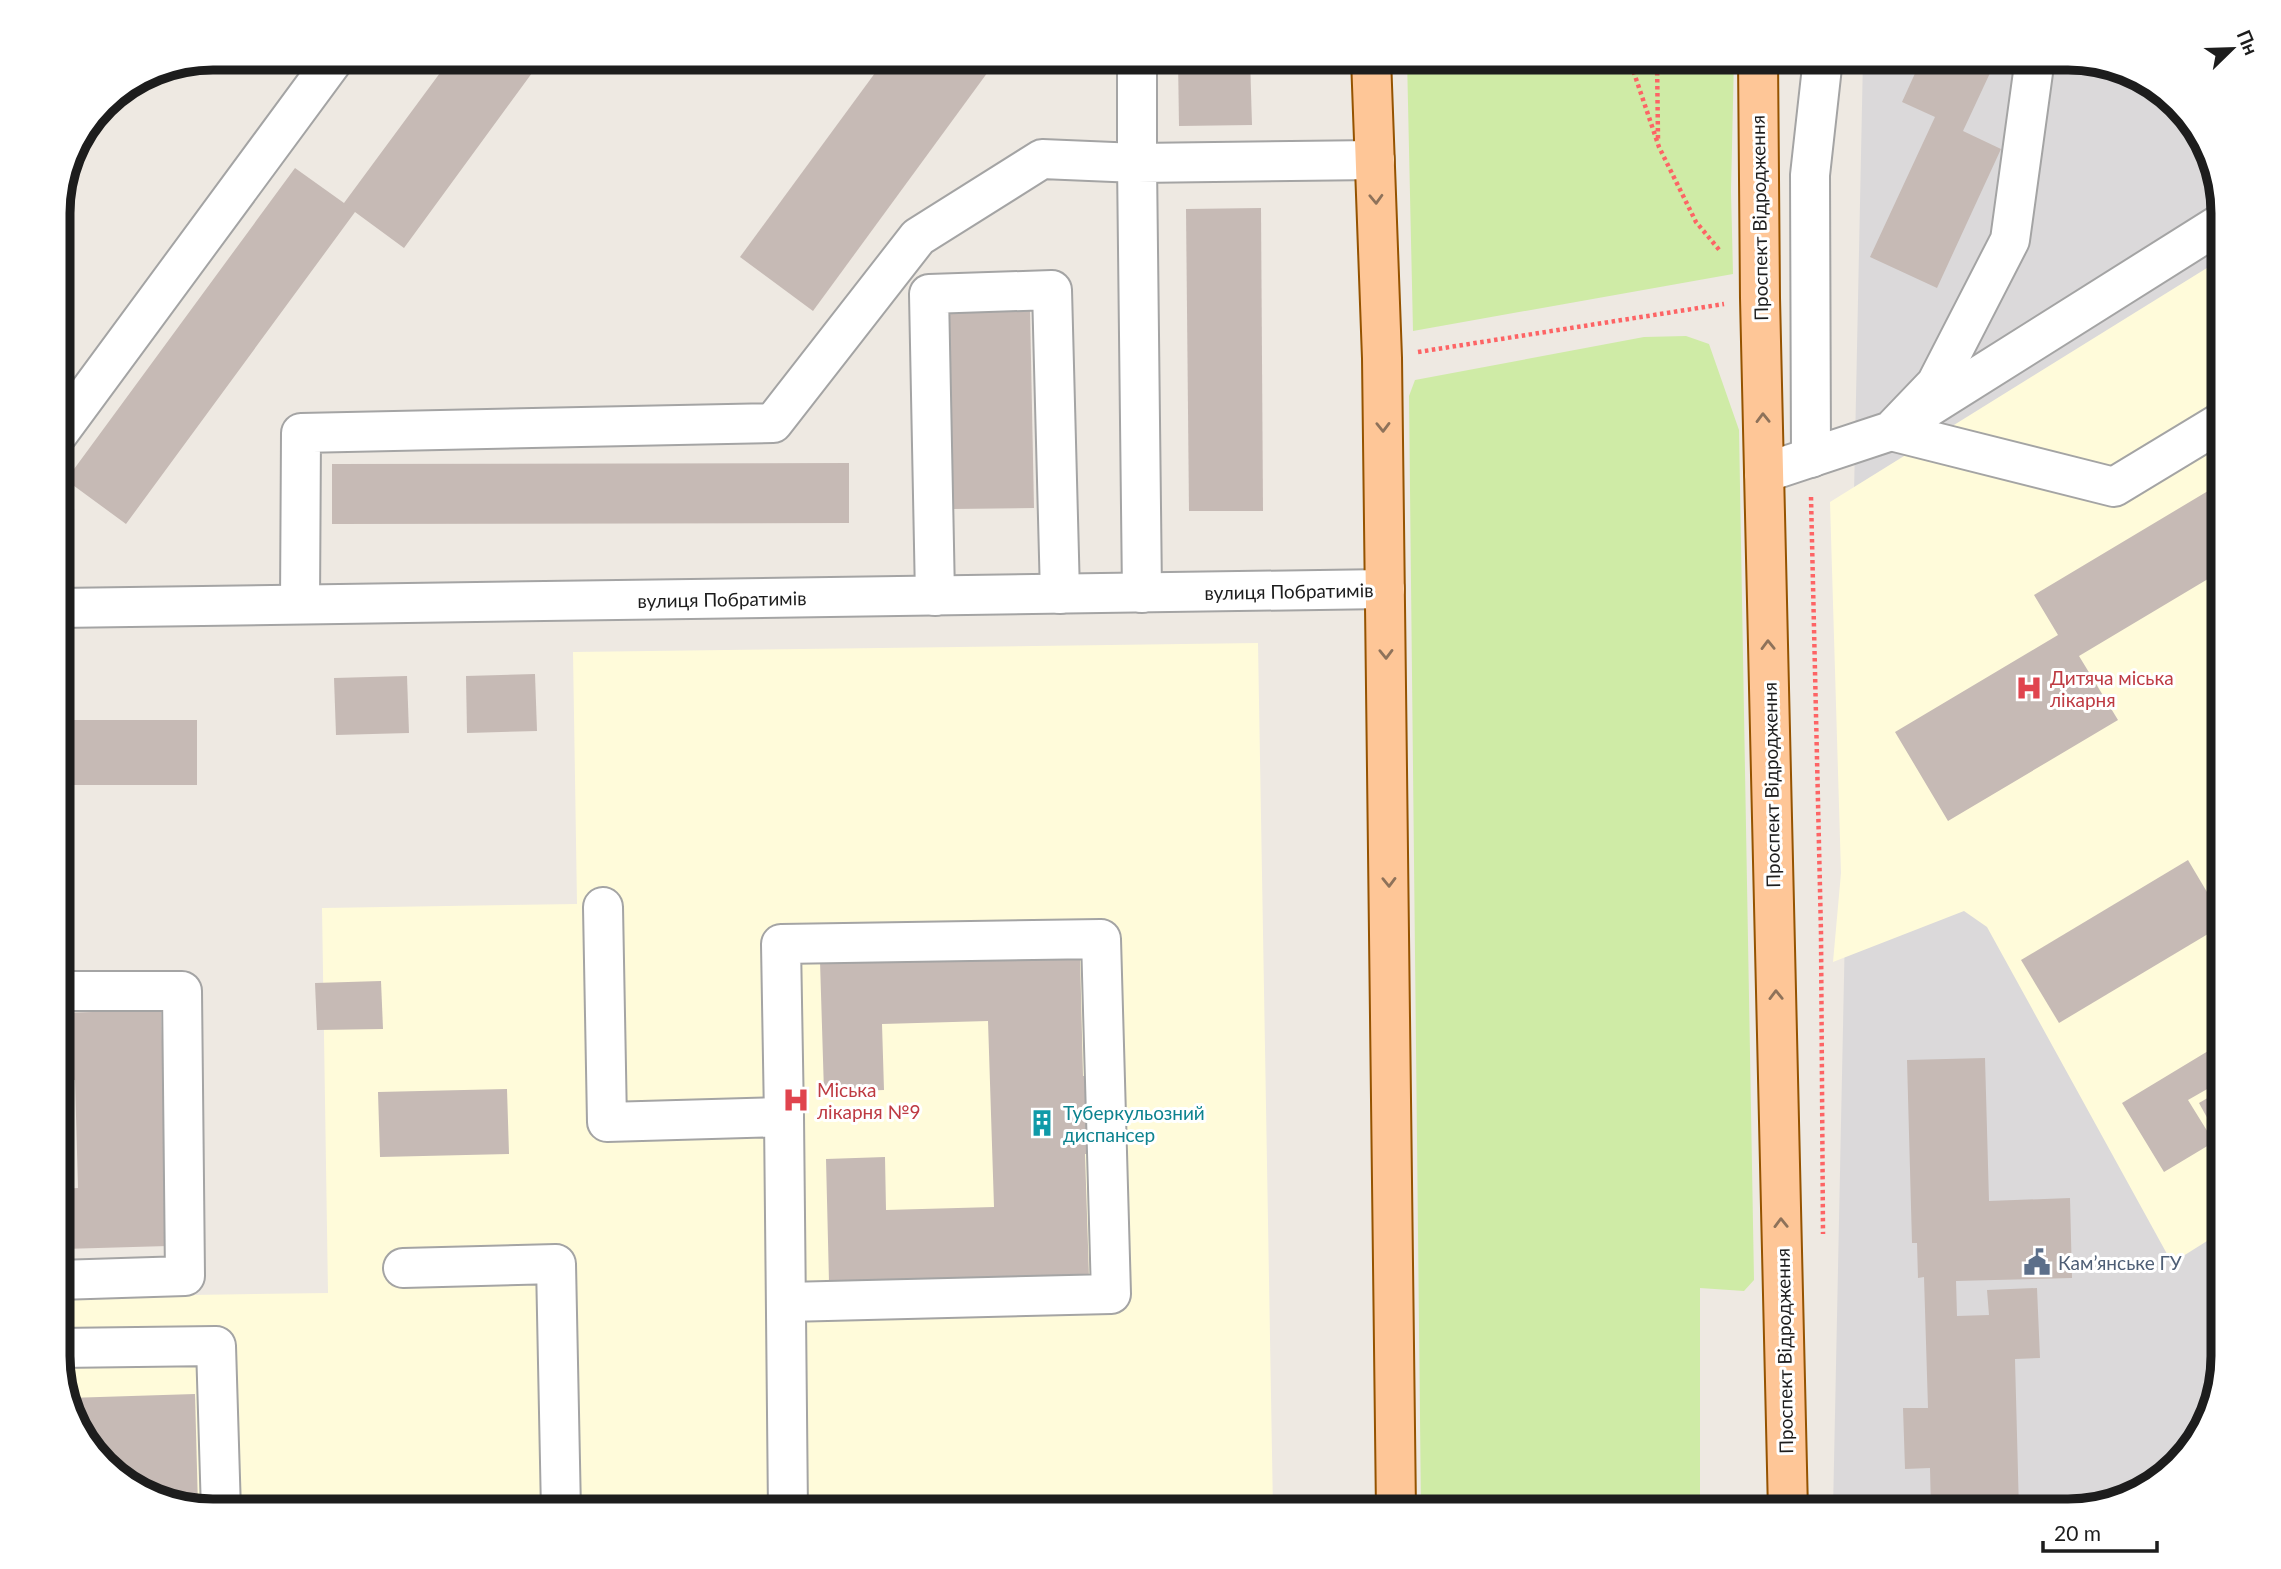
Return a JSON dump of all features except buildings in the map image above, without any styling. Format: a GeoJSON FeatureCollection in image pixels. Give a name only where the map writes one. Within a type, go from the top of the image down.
{"type":"FeatureCollection","features":[{"type":"Feature","properties":{"kind":"main road"},"geometry":{"type":"LineString","coordinates":[[1371,70],[1382,358],[1396,1499]]}},
{"type":"Feature","properties":{"kind":"main road","name":"Проспект Відродження"},"geometry":{"type":"LineString","coordinates":[[1758,70],[1760,298],[1788,1499]]}},
{"type":"Feature","properties":{"kind":"street"},"geometry":{"type":"LineString","coordinates":[[70,418],[326,70]]}},
{"type":"Feature","properties":{"kind":"street"},"geometry":{"type":"LineString","coordinates":[[1137,70],[1142,593]]}},
{"type":"Feature","properties":{"kind":"street"},"geometry":{"type":"LineString","coordinates":[[1811,458],[1810,175],[1822,70]]}},
{"type":"Feature","properties":{"kind":"street"},"geometry":{"type":"LineString","coordinates":[[1891,431],[1936,384],[2010,240],[2033,70]]}},
{"type":"Feature","properties":{"kind":"street"},"geometry":{"type":"LineString","coordinates":[[300,604],[300,433],[773,423],[918,237],[1042,159],[1137,163],[1375,160]]}},
{"type":"Feature","properties":{"kind":"street"},"geometry":{"type":"LineString","coordinates":[[1764,473],[1891,431],[2211,230]]}},
{"type":"Feature","properties":{"kind":"street"},"geometry":{"type":"LineString","coordinates":[[935,596],[929,294],[1052,290],[1060,593]]}},
{"type":"Feature","properties":{"kind":"street"},"geometry":{"type":"LineString","coordinates":[[1891,431],[2114,487],[2211,428]]}},
{"type":"Feature","properties":{"kind":"street","name":"вулиця Побратимів"},"geometry":{"type":"LineString","coordinates":[[70,608],[1385,589]]}},
{"type":"Feature","properties":{"kind":"street"},"geometry":{"type":"LineString","coordinates":[[604,907],[607,1122],[784,1117]]}},
{"type":"Feature","properties":{"kind":"street"},"geometry":{"type":"LineString","coordinates":[[787,1302],[1111,1294],[1101,939],[781,944],[788,1499]]}},
{"type":"Feature","properties":{"kind":"street"},"geometry":{"type":"LineString","coordinates":[[70,991],[182,991],[185,1276],[70,1279]]}},
{"type":"Feature","properties":{"kind":"street"},"geometry":{"type":"LineString","coordinates":[[403,1268],[556,1264],[561,1499]]}},
{"type":"Feature","properties":{"kind":"street"},"geometry":{"type":"LineString","coordinates":[[70,1348],[216,1346],[221,1499]]}},
{"type":"Feature","properties":{"kind":"path"},"geometry":{"type":"LineString","coordinates":[[1633,70],[1659,147],[1696,222],[1760,298]]}},
{"type":"Feature","properties":{"kind":"path"},"geometry":{"type":"LineString","coordinates":[[1657,70],[1659,147]]}},
{"type":"Feature","properties":{"kind":"path"},"geometry":{"type":"LineString","coordinates":[[1382,358],[1760,298]]}},
{"type":"Feature","properties":{"kind":"path"},"geometry":{"type":"LineString","coordinates":[[1811,458],[1824,1236]]}},
{"type":"Feature","properties":{"kind":"shaded area"},"geometry":{"type":"Polygon","coordinates":[[[1863,70],[2087,71],[2123,81],[2140,89],[2176,119],[2196,150],[2203,167],[2211,204],[2211,1365],[2208,1384],[2196,1419],[2176,1450],[2140,1480],[2105,1494],[2068,1499],[1833,1499],[1863,70]]]}},
{"type":"Feature","properties":{"kind":"shaded area","name":"Дитяча міська лікарня"},"geometry":{"type":"Polygon","coordinates":[[[2211,265],[2211,1239],[2172,1263],[1987,927],[1964,911],[1833,962],[1841,873],[1830,502],[2211,265]]]}},
{"type":"Feature","properties":{"kind":"shaded area","name":"Міська лікарня №9"},"geometry":{"type":"Polygon","coordinates":[[[1258,643],[1273,1499],[213,1499],[176,1494],[150,1484],[119,1464],[100,1443],[81,1411],[73,1384],[70,1365],[70,1297],[328,1293],[322,908],[577,904],[573,652],[1258,643]]]}},
{"type":"Feature","properties":{"kind":"green space"},"geometry":{"type":"Polygon","coordinates":[[[1407,70],[1734,70],[1731,191],[1733,274],[1413,331],[1407,70]]]}},
{"type":"Feature","properties":{"kind":"green space"},"geometry":{"type":"Polygon","coordinates":[[[1686,336],[1709,344],[1739,430],[1754,1280],[1744,1291],[1700,1288],[1700,1499],[1421,1499],[1409,396],[1415,380],[1644,337],[1686,336]]]}},
{"type":"Feature","properties":{"kind":"place","name":"Дитяча міська лікарня"},"geometry":{"type":"Point","coordinates":[2029,688]}},
{"type":"Feature","properties":{"kind":"place","name":"Міська лікарня №9"},"geometry":{"type":"Point","coordinates":[796,1100]}},
{"type":"Feature","properties":{"kind":"place","name":"Туберкульозний диспансер"},"geometry":{"type":"Point","coordinates":[1042,1123]}},
{"type":"Feature","properties":{"kind":"place","name":"Кам’янське ГУ"},"geometry":{"type":"Point","coordinates":[2037,1262]}}]}
